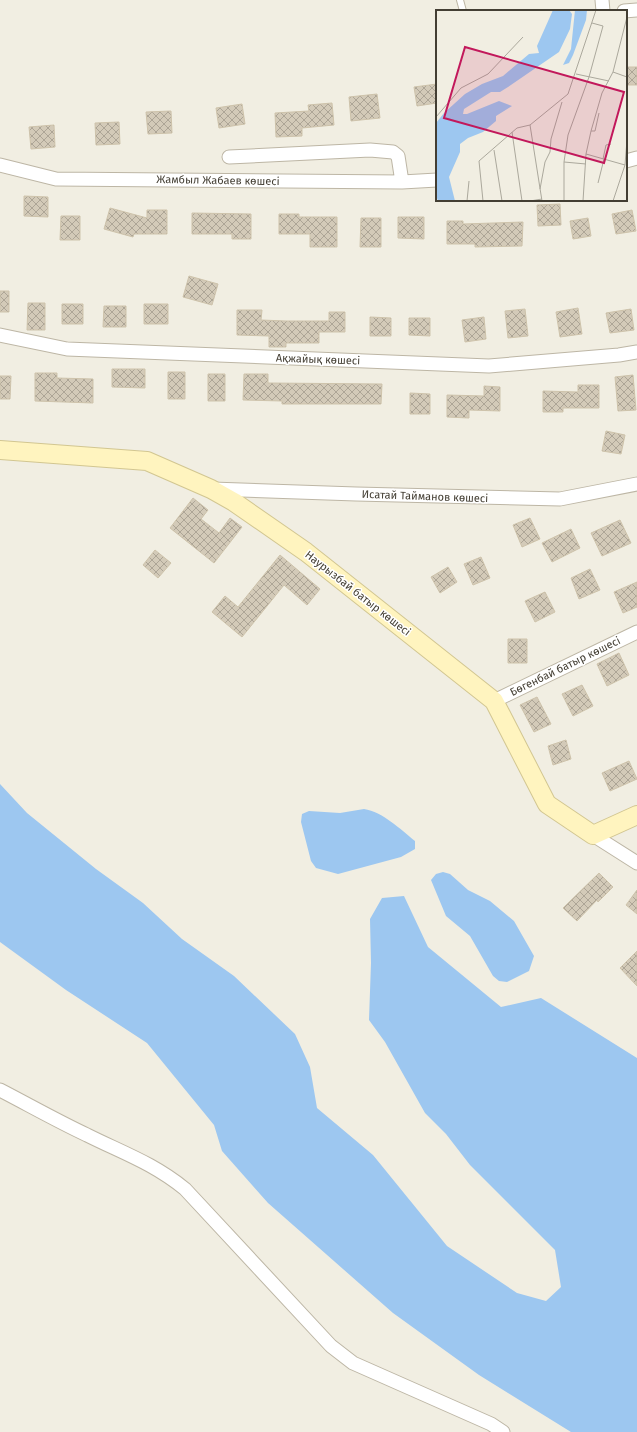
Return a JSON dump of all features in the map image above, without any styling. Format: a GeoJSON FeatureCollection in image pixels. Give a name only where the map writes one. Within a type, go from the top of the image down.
{"type":"FeatureCollection","features":[{"type":"Feature","properties":{"kind":"street"},"geometry":{"type":"LineString","coordinates":[[602,0],[603,10]]}},
{"type":"Feature","properties":{"kind":"street"},"geometry":{"type":"LineString","coordinates":[[627,11],[637,10]]}},
{"type":"Feature","properties":{"kind":"street"},"geometry":{"type":"LineString","coordinates":[[229,157],[370,150],[393,152],[398,156],[402,182]]}},
{"type":"Feature","properties":{"kind":"street"},"geometry":{"type":"LineString","coordinates":[[627,160],[637,158]]}},
{"type":"Feature","properties":{"kind":"street","name":"Жамбыл Жабаев көшесі"},"geometry":{"type":"LineString","coordinates":[[0,165],[56,179],[402,182],[436,180]]}},
{"type":"Feature","properties":{"kind":"street","name":"Ақжайық көшесі"},"geometry":{"type":"LineString","coordinates":[[0,335],[67,350],[489,366],[619,355],[637,352]]}},
{"type":"Feature","properties":{"kind":"street","name":"Наурызбай батыр көшесі"},"geometry":{"type":"LineString","coordinates":[[0,450],[146,461],[211,488],[234,502],[306,552],[494,701],[547,804],[637,863]]}},
{"type":"Feature","properties":{"kind":"street","name":"Исатай Тайманов көшесі"},"geometry":{"type":"LineString","coordinates":[[211,488],[379,495],[560,499],[637,484]]}},
{"type":"Feature","properties":{"kind":"street","name":"Бөгенбай батыр көшесі"},"geometry":{"type":"LineString","coordinates":[[494,701],[637,632]]}},
{"type":"Feature","properties":{"kind":"street"},"geometry":{"type":"LineString","coordinates":[[593,835],[637,815]]}},
{"type":"Feature","properties":{"kind":"street"},"geometry":{"type":"LineString","coordinates":[[0,1090],[87,1136],[140,1159],[169,1176],[185,1189],[341,1355],[353,1363],[491,1424],[504,1432]]}},
{"type":"Feature","properties":{"kind":"lane"},"geometry":{"type":"LineString","coordinates":[[460,0],[463,10]]}},
{"type":"Feature","properties":{"kind":"water"},"geometry":{"type":"Polygon","coordinates":[[[0,784],[27,813],[96,869],[143,903],[182,939],[234,976],[295,1034],[310,1067],[317,1108],[373,1155],[447,1246],[517,1293],[546,1301],[561,1287],[555,1250],[470,1165],[446,1134],[425,1113],[385,1042],[369,1020],[371,963],[370,919],[382,898],[404,896],[428,947],[501,1007],[541,998],[637,1058],[637,1432],[571,1432],[479,1375],[393,1313],[268,1203],[222,1151],[214,1125],[147,1043],[66,990],[0,942],[0,784]]]}},
{"type":"Feature","properties":{"kind":"water"},"geometry":{"type":"Polygon","coordinates":[[[364,809],[385,817],[397,826],[415,841],[415,849],[401,857],[338,874],[316,868],[311,861],[301,822],[302,814],[309,811],[340,813],[364,809]]]}},
{"type":"Feature","properties":{"kind":"water"},"geometry":{"type":"Polygon","coordinates":[[[443,872],[450,874],[468,890],[490,901],[514,921],[534,956],[529,971],[507,982],[499,981],[493,976],[470,936],[446,916],[431,880],[436,874],[443,872]]]}},
{"type":"Feature","properties":{"kind":"building"},"geometry":{"type":"Polygon","coordinates":[[[627,67],[637,67],[637,85],[627,85],[627,67]]]}},
{"type":"Feature","properties":{"kind":"building"},"geometry":{"type":"Polygon","coordinates":[[[436,84],[436,103],[417,106],[414,87],[436,84]]]}},
{"type":"Feature","properties":{"kind":"building"},"geometry":{"type":"Polygon","coordinates":[[[377,94],[380,118],[351,121],[349,97],[377,94]]]}},
{"type":"Feature","properties":{"kind":"building"},"geometry":{"type":"Polygon","coordinates":[[[332,103],[334,125],[302,128],[302,136],[276,137],[275,113],[309,111],[308,105],[332,103]]]}},
{"type":"Feature","properties":{"kind":"building"},"geometry":{"type":"Polygon","coordinates":[[[242,104],[245,124],[219,128],[216,108],[242,104]]]}},
{"type":"Feature","properties":{"kind":"building"},"geometry":{"type":"Polygon","coordinates":[[[171,111],[172,133],[148,134],[146,112],[171,111]]]}},
{"type":"Feature","properties":{"kind":"building"},"geometry":{"type":"Polygon","coordinates":[[[119,122],[120,144],[96,145],[95,123],[119,122]]]}},
{"type":"Feature","properties":{"kind":"building"},"geometry":{"type":"Polygon","coordinates":[[[54,125],[55,147],[31,149],[29,127],[54,125]]]}},
{"type":"Feature","properties":{"kind":"building"},"geometry":{"type":"Polygon","coordinates":[[[24,196],[48,197],[48,217],[24,216],[24,196]]]}},
{"type":"Feature","properties":{"kind":"building"},"geometry":{"type":"Polygon","coordinates":[[[560,204],[561,225],[538,226],[537,205],[560,204]]]}},
{"type":"Feature","properties":{"kind":"building"},"geometry":{"type":"Polygon","coordinates":[[[110,208],[147,218],[147,210],[167,210],[167,234],[134,234],[133,237],[104,229],[110,208]]]}},
{"type":"Feature","properties":{"kind":"building"},"geometry":{"type":"Polygon","coordinates":[[[632,210],[636,231],[616,234],[612,214],[632,210]]]}},
{"type":"Feature","properties":{"kind":"building"},"geometry":{"type":"Polygon","coordinates":[[[192,213],[251,214],[251,239],[232,239],[232,234],[192,234],[192,213]]]}},
{"type":"Feature","properties":{"kind":"building"},"geometry":{"type":"Polygon","coordinates":[[[279,214],[299,214],[299,217],[337,217],[337,247],[310,247],[310,234],[279,234],[279,214]]]}},
{"type":"Feature","properties":{"kind":"building"},"geometry":{"type":"Polygon","coordinates":[[[61,216],[80,216],[80,240],[60,240],[61,216]]]}},
{"type":"Feature","properties":{"kind":"building"},"geometry":{"type":"Polygon","coordinates":[[[398,217],[424,217],[424,239],[398,238],[398,217]]]}},
{"type":"Feature","properties":{"kind":"building"},"geometry":{"type":"Polygon","coordinates":[[[361,218],[381,218],[381,247],[360,247],[361,218]]]}},
{"type":"Feature","properties":{"kind":"building"},"geometry":{"type":"Polygon","coordinates":[[[588,218],[591,236],[573,239],[570,221],[588,218]]]}},
{"type":"Feature","properties":{"kind":"building"},"geometry":{"type":"Polygon","coordinates":[[[447,221],[463,221],[463,224],[523,222],[522,246],[475,247],[475,244],[447,244],[447,221]]]}},
{"type":"Feature","properties":{"kind":"building"},"geometry":{"type":"Polygon","coordinates":[[[189,276],[218,284],[212,305],[183,297],[189,276]]]}},
{"type":"Feature","properties":{"kind":"building"},"geometry":{"type":"Polygon","coordinates":[[[0,291],[9,291],[9,312],[0,312],[0,291]]]}},
{"type":"Feature","properties":{"kind":"building"},"geometry":{"type":"Polygon","coordinates":[[[28,303],[45,303],[45,330],[27,330],[28,303]]]}},
{"type":"Feature","properties":{"kind":"building"},"geometry":{"type":"Polygon","coordinates":[[[62,304],[83,304],[83,324],[62,324],[62,304]]]}},
{"type":"Feature","properties":{"kind":"building"},"geometry":{"type":"Polygon","coordinates":[[[144,304],[168,304],[168,324],[144,324],[144,304]]]}},
{"type":"Feature","properties":{"kind":"building"},"geometry":{"type":"Polygon","coordinates":[[[104,306],[126,306],[126,327],[103,327],[104,306]]]}},
{"type":"Feature","properties":{"kind":"building"},"geometry":{"type":"Polygon","coordinates":[[[578,308],[582,334],[560,337],[556,312],[578,308]]]}},
{"type":"Feature","properties":{"kind":"building"},"geometry":{"type":"Polygon","coordinates":[[[525,309],[528,336],[508,338],[505,311],[525,309]]]}},
{"type":"Feature","properties":{"kind":"building"},"geometry":{"type":"Polygon","coordinates":[[[631,309],[634,330],[610,333],[606,313],[631,309]]]}},
{"type":"Feature","properties":{"kind":"building"},"geometry":{"type":"Polygon","coordinates":[[[237,310],[262,310],[261,320],[286,321],[329,321],[329,312],[345,312],[345,332],[319,332],[319,343],[286,343],[286,347],[269,347],[269,336],[237,335],[237,310]]]}},
{"type":"Feature","properties":{"kind":"building"},"geometry":{"type":"Polygon","coordinates":[[[370,317],[391,318],[391,336],[370,336],[370,317]]]}},
{"type":"Feature","properties":{"kind":"building"},"geometry":{"type":"Polygon","coordinates":[[[484,317],[486,339],[465,342],[462,320],[484,317]]]}},
{"type":"Feature","properties":{"kind":"building"},"geometry":{"type":"Polygon","coordinates":[[[409,318],[430,318],[430,336],[409,335],[409,318]]]}},
{"type":"Feature","properties":{"kind":"building"},"geometry":{"type":"Polygon","coordinates":[[[112,369],[145,369],[145,388],[112,387],[112,369]]]}},
{"type":"Feature","properties":{"kind":"building"},"geometry":{"type":"Polygon","coordinates":[[[168,372],[185,372],[185,399],[168,399],[168,372]]]}},
{"type":"Feature","properties":{"kind":"building"},"geometry":{"type":"Polygon","coordinates":[[[35,373],[57,373],[57,378],[93,379],[93,403],[35,401],[35,373]]]}},
{"type":"Feature","properties":{"kind":"building"},"geometry":{"type":"Polygon","coordinates":[[[208,374],[225,374],[225,401],[208,401],[208,374]]]}},
{"type":"Feature","properties":{"kind":"building"},"geometry":{"type":"Polygon","coordinates":[[[244,374],[268,374],[268,383],[382,384],[381,404],[282,404],[282,401],[243,400],[244,374]]]}},
{"type":"Feature","properties":{"kind":"building"},"geometry":{"type":"Polygon","coordinates":[[[633,375],[636,410],[618,411],[615,377],[633,375]]]}},
{"type":"Feature","properties":{"kind":"building"},"geometry":{"type":"Polygon","coordinates":[[[0,376],[11,376],[10,399],[0,399],[0,376]]]}},
{"type":"Feature","properties":{"kind":"building"},"geometry":{"type":"Polygon","coordinates":[[[578,385],[599,385],[599,408],[563,408],[563,412],[543,412],[543,391],[578,392],[578,385]]]}},
{"type":"Feature","properties":{"kind":"building"},"geometry":{"type":"Polygon","coordinates":[[[484,386],[500,387],[500,411],[469,410],[469,418],[447,417],[447,395],[484,396],[484,386]]]}},
{"type":"Feature","properties":{"kind":"building"},"geometry":{"type":"Polygon","coordinates":[[[410,393],[430,394],[430,414],[410,414],[410,393]]]}},
{"type":"Feature","properties":{"kind":"building"},"geometry":{"type":"Polygon","coordinates":[[[606,431],[625,435],[621,454],[602,451],[606,431]]]}},
{"type":"Feature","properties":{"kind":"building"},"geometry":{"type":"Polygon","coordinates":[[[193,498],[208,510],[201,519],[219,533],[230,518],[242,527],[214,563],[170,528],[193,498]]]}},
{"type":"Feature","properties":{"kind":"building"},"geometry":{"type":"Polygon","coordinates":[[[530,518],[540,539],[522,547],[513,525],[530,518]]]}},
{"type":"Feature","properties":{"kind":"building"},"geometry":{"type":"Polygon","coordinates":[[[620,520],[631,543],[602,556],[591,533],[620,520]]]}},
{"type":"Feature","properties":{"kind":"building"},"geometry":{"type":"Polygon","coordinates":[[[571,529],[580,548],[552,562],[542,543],[571,529]]]}},
{"type":"Feature","properties":{"kind":"building"},"geometry":{"type":"Polygon","coordinates":[[[155,550],[171,563],[158,578],[143,565],[155,550]]]}},
{"type":"Feature","properties":{"kind":"building"},"geometry":{"type":"Polygon","coordinates":[[[280,555],[320,589],[307,605],[284,585],[242,637],[212,612],[225,596],[238,607],[280,555]]]}},
{"type":"Feature","properties":{"kind":"building"},"geometry":{"type":"Polygon","coordinates":[[[481,557],[490,578],[473,585],[464,564],[481,557]]]}},
{"type":"Feature","properties":{"kind":"building"},"geometry":{"type":"Polygon","coordinates":[[[448,567],[457,582],[440,593],[431,577],[448,567]]]}},
{"type":"Feature","properties":{"kind":"building"},"geometry":{"type":"Polygon","coordinates":[[[590,569],[600,590],[579,599],[571,578],[590,569]]]}},
{"type":"Feature","properties":{"kind":"building"},"geometry":{"type":"Polygon","coordinates":[[[637,582],[637,607],[623,613],[614,592],[637,582]]]}},
{"type":"Feature","properties":{"kind":"building"},"geometry":{"type":"Polygon","coordinates":[[[545,592],[555,612],[535,622],[525,601],[545,592]]]}},
{"type":"Feature","properties":{"kind":"building"},"geometry":{"type":"Polygon","coordinates":[[[508,639],[527,639],[527,663],[508,663],[508,639]]]}},
{"type":"Feature","properties":{"kind":"building"},"geometry":{"type":"Polygon","coordinates":[[[619,653],[629,675],[607,686],[597,664],[619,653]]]}},
{"type":"Feature","properties":{"kind":"building"},"geometry":{"type":"Polygon","coordinates":[[[582,685],[593,706],[573,716],[562,694],[582,685]]]}},
{"type":"Feature","properties":{"kind":"building"},"geometry":{"type":"Polygon","coordinates":[[[537,697],[551,724],[534,732],[520,705],[537,697]]]}},
{"type":"Feature","properties":{"kind":"building"},"geometry":{"type":"Polygon","coordinates":[[[566,740],[571,759],[553,765],[548,746],[566,740]]]}},
{"type":"Feature","properties":{"kind":"building"},"geometry":{"type":"Polygon","coordinates":[[[629,761],[637,779],[610,791],[602,773],[629,761]]]}},
{"type":"Feature","properties":{"kind":"building"},"geometry":{"type":"Polygon","coordinates":[[[599,873],[613,887],[598,902],[597,900],[577,921],[563,908],[599,873]]]}},
{"type":"Feature","properties":{"kind":"building"},"geometry":{"type":"Polygon","coordinates":[[[637,890],[637,914],[626,905],[637,890]]]}},
{"type":"Feature","properties":{"kind":"building"},"geometry":{"type":"Polygon","coordinates":[[[637,951],[637,986],[620,968],[637,951]]]}}]}
